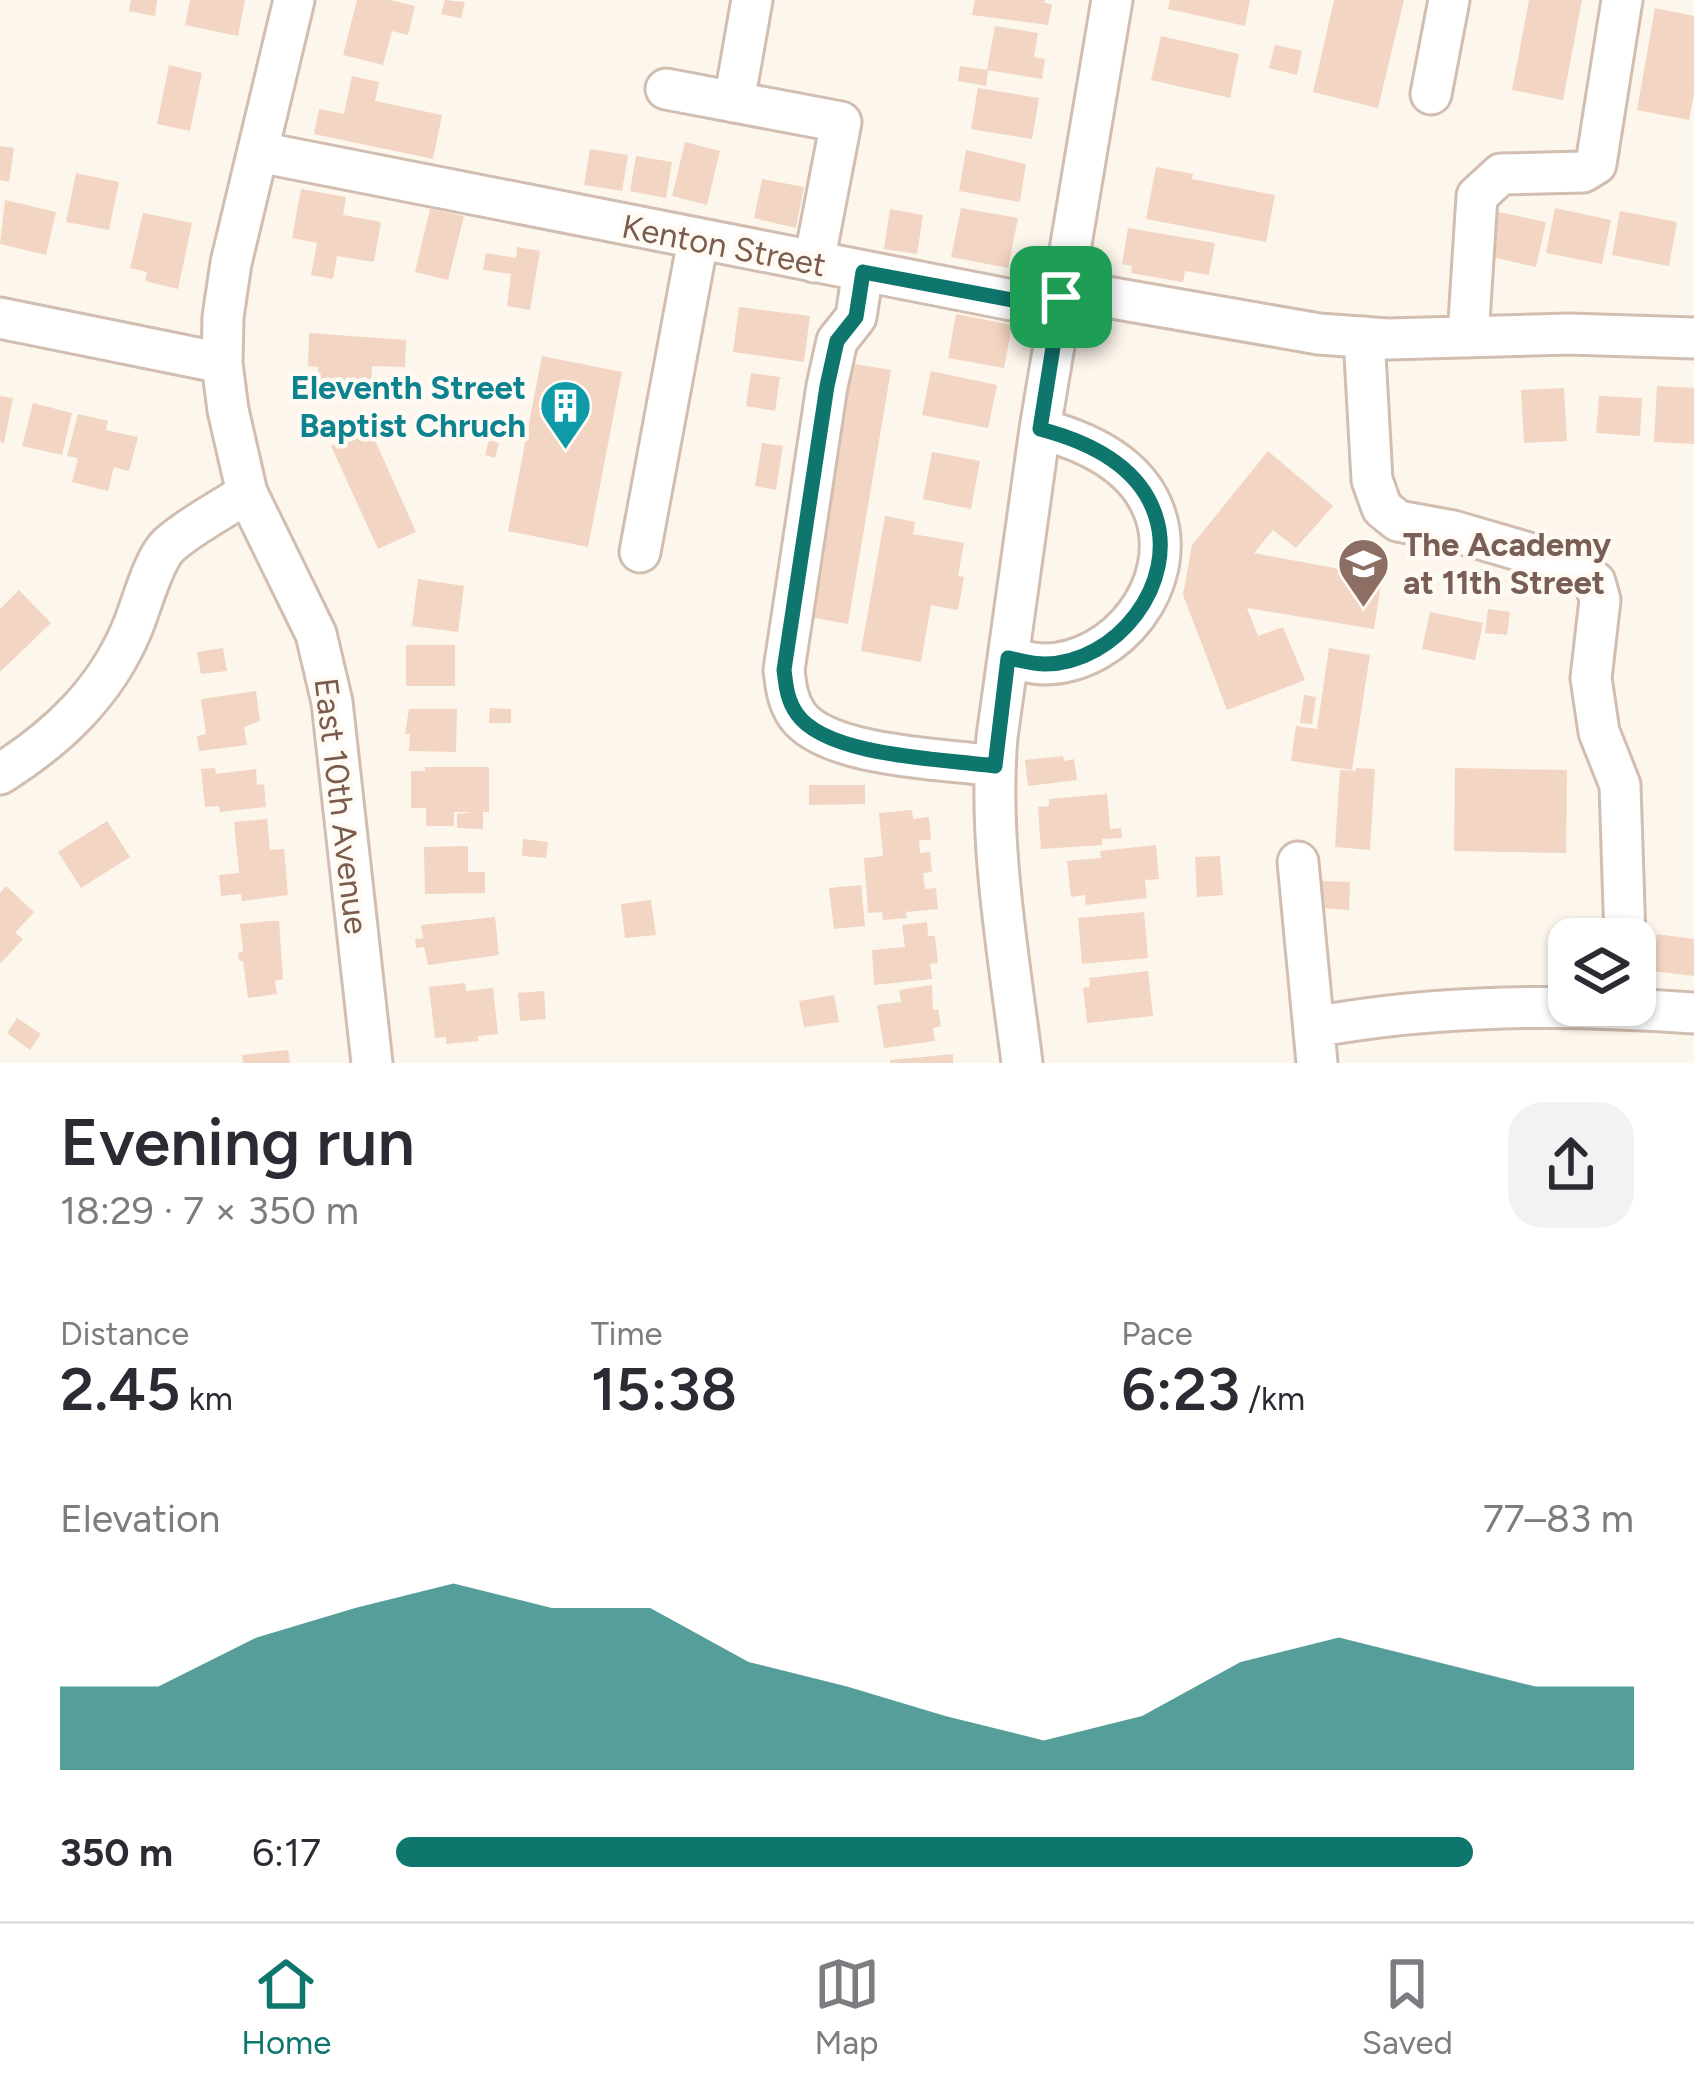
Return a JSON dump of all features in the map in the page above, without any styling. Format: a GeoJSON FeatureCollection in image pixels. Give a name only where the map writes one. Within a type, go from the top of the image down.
{"type":"FeatureCollection","features":[{"type":"Feature","properties":{"kind":"street","name":"East 10th Avenue"},"geometry":{"type":"LineString","coordinates":[[294,0],[231,263],[222,363],[247,493],[316,634],[332,702],[372,1063]]}},
{"type":"Feature","properties":{"kind":"street"},"geometry":{"type":"LineString","coordinates":[[734,102],[752,0]]}},
{"type":"Feature","properties":{"kind":"street"},"geometry":{"type":"LineString","coordinates":[[1022,1063],[1003,904],[995,766],[1040,429],[1112,0]]}},
{"type":"Feature","properties":{"kind":"street"},"geometry":{"type":"LineString","coordinates":[[1431,94],[1449,0]]}},
{"type":"Feature","properties":{"kind":"street"},"geometry":{"type":"LineString","coordinates":[[1468,337],[1477,196],[1501,174],[1583,172],[1596,164],[1622,0]]}},
{"type":"Feature","properties":{"kind":"street"},"geometry":{"type":"LineString","coordinates":[[666,89],[841,122],[814,262]]}},
{"type":"Feature","properties":{"kind":"street","name":"Kenton Street"},"geometry":{"type":"LineString","coordinates":[[259,152],[1017,301],[1101,296],[1319,334],[1364,337],[1694,338]]}},
{"type":"Feature","properties":{"kind":"street"},"geometry":{"type":"LineString","coordinates":[[640,552],[698,240]]}},
{"type":"Feature","properties":{"kind":"street"},"geometry":{"type":"LineString","coordinates":[[863,272],[856,317],[837,341],[827,386],[784,670],[787,697],[798,717],[814,731],[861,748],[995,766]]}},
{"type":"Feature","properties":{"kind":"street"},"geometry":{"type":"LineString","coordinates":[[0,318],[222,363]]}},
{"type":"Feature","properties":{"kind":"street"},"geometry":{"type":"LineString","coordinates":[[1364,337],[1372,480],[1382,508],[1398,521],[1453,531],[1574,566],[1594,582],[1600,601],[1591,679],[1599,732],[1620,785],[1625,918]]}},
{"type":"Feature","properties":{"kind":"street"},"geometry":{"type":"LineString","coordinates":[[1008,658],[1045,664],[1076,659],[1109,643],[1138,617],[1151,589],[1162,539],[1154,510],[1135,480],[1114,460],[1079,439],[1040,429]]}},
{"type":"Feature","properties":{"kind":"street"},"geometry":{"type":"LineString","coordinates":[[0,774],[58,733],[99,688],[130,634],[165,548],[247,493]]}},
{"type":"Feature","properties":{"kind":"street"},"geometry":{"type":"LineString","coordinates":[[1298,862],[1315,1045],[1371,1017],[1485,1006],[1548,1006]]}},
{"type":"Feature","properties":{"kind":"street"},"geometry":{"type":"LineString","coordinates":[[1656,1009],[1694,1012]]}},
{"type":"Feature","properties":{"kind":"building"},"geometry":{"type":"Polygon","coordinates":[[[131,0],[157,0],[155,16],[129,11],[131,0]]]}},
{"type":"Feature","properties":{"kind":"building"},"geometry":{"type":"Polygon","coordinates":[[[190,0],[245,0],[238,36],[185,25],[190,0]]]}},
{"type":"Feature","properties":{"kind":"building"},"geometry":{"type":"Polygon","coordinates":[[[357,0],[415,6],[408,35],[392,31],[383,65],[343,55],[357,0]]]}},
{"type":"Feature","properties":{"kind":"building"},"geometry":{"type":"Polygon","coordinates":[[[445,0],[465,2],[461,18],[441,14],[445,0]]]}},
{"type":"Feature","properties":{"kind":"building"},"geometry":{"type":"Polygon","coordinates":[[[975,0],[1045,0],[1052,4],[1048,25],[972,15],[975,0]]]}},
{"type":"Feature","properties":{"kind":"building"},"geometry":{"type":"Polygon","coordinates":[[[1170,0],[1250,0],[1245,26],[1168,9],[1170,0]]]}},
{"type":"Feature","properties":{"kind":"building"},"geometry":{"type":"Polygon","coordinates":[[[1334,0],[1404,0],[1378,108],[1313,92],[1334,0]]]}},
{"type":"Feature","properties":{"kind":"building"},"geometry":{"type":"Polygon","coordinates":[[[1529,0],[1582,0],[1563,100],[1512,90],[1529,0]]]}},
{"type":"Feature","properties":{"kind":"building"},"geometry":{"type":"Polygon","coordinates":[[[1655,8],[1694,16],[1694,94],[1689,120],[1637,110],[1655,8]]]}},
{"type":"Feature","properties":{"kind":"building"},"geometry":{"type":"Polygon","coordinates":[[[995,26],[1038,33],[1034,57],[1045,59],[1042,79],[987,70],[995,26]]]}},
{"type":"Feature","properties":{"kind":"building"},"geometry":{"type":"Polygon","coordinates":[[[1161,36],[1239,54],[1230,98],[1151,80],[1161,36]]]}},
{"type":"Feature","properties":{"kind":"building"},"geometry":{"type":"Polygon","coordinates":[[[1275,45],[1302,51],[1297,75],[1269,68],[1275,45]]]}},
{"type":"Feature","properties":{"kind":"building"},"geometry":{"type":"Polygon","coordinates":[[[169,65],[202,73],[190,131],[157,124],[169,65]]]}},
{"type":"Feature","properties":{"kind":"building"},"geometry":{"type":"Polygon","coordinates":[[[960,66],[988,70],[986,86],[958,81],[960,66]]]}},
{"type":"Feature","properties":{"kind":"building"},"geometry":{"type":"Polygon","coordinates":[[[352,76],[379,82],[375,101],[442,115],[433,159],[314,134],[319,109],[344,114],[352,76]]]}},
{"type":"Feature","properties":{"kind":"building"},"geometry":{"type":"Polygon","coordinates":[[[978,88],[1039,98],[1032,139],[971,129],[978,88]]]}},
{"type":"Feature","properties":{"kind":"building"},"geometry":{"type":"Polygon","coordinates":[[[685,142],[720,151],[707,205],[672,196],[685,142]]]}},
{"type":"Feature","properties":{"kind":"building"},"geometry":{"type":"Polygon","coordinates":[[[0,146],[14,148],[9,182],[0,180],[0,146]]]}},
{"type":"Feature","properties":{"kind":"building"},"geometry":{"type":"Polygon","coordinates":[[[590,149],[628,155],[622,191],[584,185],[590,149]]]}},
{"type":"Feature","properties":{"kind":"building"},"geometry":{"type":"Polygon","coordinates":[[[966,150],[1026,164],[1020,202],[959,191],[966,150]]]}},
{"type":"Feature","properties":{"kind":"building"},"geometry":{"type":"Polygon","coordinates":[[[636,156],[672,162],[666,198],[630,191],[636,156]]]}},
{"type":"Feature","properties":{"kind":"building"},"geometry":{"type":"Polygon","coordinates":[[[1156,167],[1275,195],[1266,242],[1146,219],[1156,167]]]}},
{"type":"Feature","properties":{"kind":"building"},"geometry":{"type":"Polygon","coordinates":[[[76,173],[119,182],[109,230],[66,222],[76,173]]]}},
{"type":"Feature","properties":{"kind":"building"},"geometry":{"type":"Polygon","coordinates":[[[762,179],[804,187],[796,228],[754,218],[762,179]]]}},
{"type":"Feature","properties":{"kind":"building"},"geometry":{"type":"Polygon","coordinates":[[[301,189],[346,197],[343,215],[381,222],[374,262],[337,256],[333,279],[311,275],[317,243],[292,238],[301,189]]]}},
{"type":"Feature","properties":{"kind":"building"},"geometry":{"type":"Polygon","coordinates":[[[5,200],[56,212],[46,255],[0,244],[5,200]]]}},
{"type":"Feature","properties":{"kind":"building"},"geometry":{"type":"Polygon","coordinates":[[[961,208],[1018,218],[1008,268],[951,257],[961,208]]]}},
{"type":"Feature","properties":{"kind":"building"},"geometry":{"type":"Polygon","coordinates":[[[1555,208],[1611,220],[1602,264],[1546,253],[1555,208]]]}},
{"type":"Feature","properties":{"kind":"building"},"geometry":{"type":"Polygon","coordinates":[[[430,209],[464,216],[448,280],[415,272],[430,209]]]}},
{"type":"Feature","properties":{"kind":"building"},"geometry":{"type":"Polygon","coordinates":[[[890,209],[923,215],[917,254],[884,249],[890,209]]]}},
{"type":"Feature","properties":{"kind":"building"},"geometry":{"type":"Polygon","coordinates":[[[1493,211],[1546,222],[1536,267],[1483,255],[1493,211]]]}},
{"type":"Feature","properties":{"kind":"building"},"geometry":{"type":"Polygon","coordinates":[[[1620,211],[1677,222],[1669,266],[1612,255],[1620,211]]]}},
{"type":"Feature","properties":{"kind":"building"},"geometry":{"type":"Polygon","coordinates":[[[143,213],[192,223],[178,289],[145,281],[147,272],[130,268],[143,213]]]}},
{"type":"Feature","properties":{"kind":"building"},"geometry":{"type":"Polygon","coordinates":[[[1128,228],[1215,243],[1209,275],[1185,271],[1183,282],[1131,273],[1132,266],[1122,264],[1128,228]]]}},
{"type":"Feature","properties":{"kind":"building"},"geometry":{"type":"Polygon","coordinates":[[[517,247],[540,251],[530,310],[507,306],[511,274],[483,270],[486,253],[516,258],[517,247]]]}},
{"type":"Feature","properties":{"kind":"building"},"geometry":{"type":"Polygon","coordinates":[[[739,307],[810,316],[804,362],[733,352],[739,307]]]}},
{"type":"Feature","properties":{"kind":"building"},"geometry":{"type":"Polygon","coordinates":[[[956,314],[1012,325],[1004,368],[948,358],[956,314]]]}},
{"type":"Feature","properties":{"kind":"building"},"geometry":{"type":"Polygon","coordinates":[[[309,333],[406,340],[405,367],[372,366],[370,400],[318,399],[318,367],[308,366],[309,333]]]}},
{"type":"Feature","properties":{"kind":"building","name":"Eleventh Street Baptist Chruch"},"geometry":{"type":"Polygon","coordinates":[[[542,356],[622,372],[588,547],[508,531],[542,356]]]}},
{"type":"Feature","properties":{"kind":"building"},"geometry":{"type":"Polygon","coordinates":[[[842,362],[891,370],[848,624],[799,615],[842,362]]]}},
{"type":"Feature","properties":{"kind":"building"},"geometry":{"type":"Polygon","coordinates":[[[931,371],[997,385],[988,428],[922,415],[931,371]]]}},
{"type":"Feature","properties":{"kind":"building"},"geometry":{"type":"Polygon","coordinates":[[[751,373],[780,377],[775,411],[746,406],[751,373]]]}},
{"type":"Feature","properties":{"kind":"building"},"geometry":{"type":"Polygon","coordinates":[[[1657,386],[1694,388],[1694,444],[1654,442],[1657,386]]]}},
{"type":"Feature","properties":{"kind":"building"},"geometry":{"type":"Polygon","coordinates":[[[1564,388],[1567,441],[1524,443],[1521,390],[1564,388]]]}},
{"type":"Feature","properties":{"kind":"building"},"geometry":{"type":"Polygon","coordinates":[[[0,396],[13,398],[4,443],[0,442],[0,396]]]}},
{"type":"Feature","properties":{"kind":"building"},"geometry":{"type":"Polygon","coordinates":[[[1599,396],[1642,398],[1640,436],[1596,433],[1599,396]]]}},
{"type":"Feature","properties":{"kind":"building"},"geometry":{"type":"Polygon","coordinates":[[[33,403],[72,413],[62,455],[22,446],[33,403]]]}},
{"type":"Feature","properties":{"kind":"building"},"geometry":{"type":"Polygon","coordinates":[[[78,414],[108,421],[106,430],[138,437],[129,471],[114,467],[108,491],[72,482],[78,458],[67,456],[78,414]]]}},
{"type":"Feature","properties":{"kind":"building"},"geometry":{"type":"Polygon","coordinates":[[[370,429],[416,532],[378,549],[331,446],[370,429]]]}},
{"type":"Feature","properties":{"kind":"building"},"geometry":{"type":"Polygon","coordinates":[[[489,440],[499,443],[495,458],[485,455],[489,440]]]}},
{"type":"Feature","properties":{"kind":"building"},"geometry":{"type":"Polygon","coordinates":[[[762,443],[783,446],[776,490],[755,486],[762,443]]]}},
{"type":"Feature","properties":{"kind":"building"},"geometry":{"type":"Polygon","coordinates":[[[1268,451],[1333,506],[1296,548],[1273,530],[1254,553],[1382,577],[1374,629],[1247,608],[1258,636],[1283,627],[1305,680],[1227,710],[1183,595],[1192,545],[1268,451]]]}},
{"type":"Feature","properties":{"kind":"building"},"geometry":{"type":"Polygon","coordinates":[[[932,452],[980,461],[971,509],[923,499],[932,452]]]}},
{"type":"Feature","properties":{"kind":"building"},"geometry":{"type":"Polygon","coordinates":[[[885,516],[915,522],[913,534],[964,543],[958,610],[931,605],[921,662],[861,651],[885,516]]]}},
{"type":"Feature","properties":{"kind":"building"},"geometry":{"type":"Polygon","coordinates":[[[418,579],[464,586],[458,632],[412,626],[418,579]]]}},
{"type":"Feature","properties":{"kind":"building"},"geometry":{"type":"Polygon","coordinates":[[[19,590],[51,623],[0,672],[0,609],[19,590]]]}},
{"type":"Feature","properties":{"kind":"building"},"geometry":{"type":"Polygon","coordinates":[[[1488,609],[1510,612],[1507,635],[1485,633],[1488,609]]]}},
{"type":"Feature","properties":{"kind":"building"},"geometry":{"type":"Polygon","coordinates":[[[1430,612],[1483,623],[1475,660],[1422,649],[1430,612]]]}},
{"type":"Feature","properties":{"kind":"building"},"geometry":{"type":"Polygon","coordinates":[[[406,645],[455,645],[455,686],[406,686],[406,645]]]}},
{"type":"Feature","properties":{"kind":"building"},"geometry":{"type":"Polygon","coordinates":[[[223,648],[227,671],[201,674],[197,652],[223,648]]]}},
{"type":"Feature","properties":{"kind":"building"},"geometry":{"type":"Polygon","coordinates":[[[1329,648],[1370,655],[1352,770],[1291,761],[1296,726],[1317,729],[1329,648]]]}},
{"type":"Feature","properties":{"kind":"building"},"geometry":{"type":"Polygon","coordinates":[[[256,691],[260,721],[244,727],[247,745],[199,751],[197,736],[206,734],[201,699],[256,691]]]}},
{"type":"Feature","properties":{"kind":"building"},"geometry":{"type":"Polygon","coordinates":[[[1304,695],[1316,697],[1312,724],[1300,723],[1304,695]]]}},
{"type":"Feature","properties":{"kind":"building"},"geometry":{"type":"Polygon","coordinates":[[[490,708],[511,709],[511,723],[489,723],[490,708]]]}},
{"type":"Feature","properties":{"kind":"building"},"geometry":{"type":"Polygon","coordinates":[[[409,709],[457,709],[456,752],[409,751],[410,734],[405,734],[409,709]]]}},
{"type":"Feature","properties":{"kind":"building"},"geometry":{"type":"Polygon","coordinates":[[[1063,756],[1064,761],[1074,759],[1077,780],[1028,786],[1025,760],[1063,756]]]}},
{"type":"Feature","properties":{"kind":"building"},"geometry":{"type":"Polygon","coordinates":[[[425,767],[489,767],[489,812],[483,812],[483,829],[457,828],[457,814],[472,812],[454,812],[454,826],[426,826],[426,808],[411,808],[411,771],[425,771],[425,767]]]}},
{"type":"Feature","properties":{"kind":"building"},"geometry":{"type":"Polygon","coordinates":[[[215,768],[216,774],[256,769],[257,785],[264,784],[266,807],[220,812],[219,806],[205,807],[201,769],[215,768]]]}},
{"type":"Feature","properties":{"kind":"building"},"geometry":{"type":"Polygon","coordinates":[[[1455,768],[1567,770],[1566,853],[1454,851],[1455,768]]]}},
{"type":"Feature","properties":{"kind":"building"},"geometry":{"type":"Polygon","coordinates":[[[1375,769],[1370,850],[1335,847],[1340,770],[1375,769]]]}},
{"type":"Feature","properties":{"kind":"building"},"geometry":{"type":"Polygon","coordinates":[[[809,785],[865,785],[865,804],[809,805],[809,785]]]}},
{"type":"Feature","properties":{"kind":"building"},"geometry":{"type":"Polygon","coordinates":[[[1107,794],[1110,829],[1121,828],[1122,838],[1102,839],[1102,845],[1041,849],[1038,807],[1049,806],[1049,799],[1107,794]]]}},
{"type":"Feature","properties":{"kind":"building"},"geometry":{"type":"Polygon","coordinates":[[[912,810],[913,819],[929,817],[931,840],[919,840],[920,853],[930,852],[932,872],[923,873],[925,889],[936,888],[938,909],[883,920],[882,912],[868,913],[864,858],[883,856],[879,813],[912,810]]]}},
{"type":"Feature","properties":{"kind":"building"},"geometry":{"type":"Polygon","coordinates":[[[267,819],[270,850],[284,849],[288,895],[242,901],[241,894],[221,896],[219,875],[239,873],[234,822],[267,819]]]}},
{"type":"Feature","properties":{"kind":"building"},"geometry":{"type":"Polygon","coordinates":[[[107,821],[130,857],[81,888],[58,852],[107,821]]]}},
{"type":"Feature","properties":{"kind":"building"},"geometry":{"type":"Polygon","coordinates":[[[523,839],[548,842],[546,858],[522,856],[523,839]]]}},
{"type":"Feature","properties":{"kind":"building"},"geometry":{"type":"Polygon","coordinates":[[[1156,845],[1159,879],[1145,880],[1147,898],[1086,905],[1085,895],[1071,897],[1067,861],[1101,858],[1100,851],[1156,845]]]}},
{"type":"Feature","properties":{"kind":"building"},"geometry":{"type":"Polygon","coordinates":[[[468,846],[468,872],[485,872],[485,893],[425,894],[424,847],[468,846]]]}},
{"type":"Feature","properties":{"kind":"building"},"geometry":{"type":"Polygon","coordinates":[[[1220,856],[1223,895],[1197,897],[1195,857],[1220,856]]]}},
{"type":"Feature","properties":{"kind":"building"},"geometry":{"type":"Polygon","coordinates":[[[1322,881],[1350,882],[1349,910],[1320,908],[1322,881]]]}},
{"type":"Feature","properties":{"kind":"building"},"geometry":{"type":"Polygon","coordinates":[[[861,885],[865,926],[834,929],[829,888],[861,885]]]}},
{"type":"Feature","properties":{"kind":"building"},"geometry":{"type":"Polygon","coordinates":[[[6,886],[34,912],[15,933],[23,939],[0,964],[0,893],[6,886]]]}},
{"type":"Feature","properties":{"kind":"building"},"geometry":{"type":"Polygon","coordinates":[[[651,900],[656,935],[625,938],[621,904],[651,900]]]}},
{"type":"Feature","properties":{"kind":"building"},"geometry":{"type":"Polygon","coordinates":[[[1144,912],[1148,958],[1082,964],[1078,918],[1144,912]]]}},
{"type":"Feature","properties":{"kind":"building"},"geometry":{"type":"Polygon","coordinates":[[[495,917],[499,955],[428,965],[424,947],[416,948],[415,939],[423,938],[421,925],[495,917]]]}},
{"type":"Feature","properties":{"kind":"building"},"geometry":{"type":"Polygon","coordinates":[[[279,921],[283,979],[275,981],[277,994],[248,998],[238,953],[243,952],[240,924],[279,921]]]}},
{"type":"Feature","properties":{"kind":"building"},"geometry":{"type":"Polygon","coordinates":[[[927,922],[928,936],[935,936],[938,963],[930,964],[932,979],[874,985],[872,950],[905,947],[902,925],[927,922]]]}},
{"type":"Feature","properties":{"kind":"building"},"geometry":{"type":"Polygon","coordinates":[[[1657,934],[1694,939],[1694,976],[1656,971],[1657,934]]]}},
{"type":"Feature","properties":{"kind":"building"},"geometry":{"type":"Polygon","coordinates":[[[1148,971],[1153,1016],[1087,1023],[1083,988],[1090,987],[1089,978],[1148,971]]]}},
{"type":"Feature","properties":{"kind":"building"},"geometry":{"type":"Polygon","coordinates":[[[465,983],[466,991],[493,988],[498,1034],[446,1044],[446,1037],[435,1038],[429,987],[465,983]]]}},
{"type":"Feature","properties":{"kind":"building"},"geometry":{"type":"Polygon","coordinates":[[[932,985],[933,1010],[938,1009],[941,1026],[933,1028],[935,1041],[884,1048],[877,1005],[901,1002],[899,990],[932,985]]]}},
{"type":"Feature","properties":{"kind":"building"},"geometry":{"type":"Polygon","coordinates":[[[544,991],[546,1019],[520,1021],[518,993],[544,991]]]}},
{"type":"Feature","properties":{"kind":"building"},"geometry":{"type":"Polygon","coordinates":[[[834,995],[839,1022],[804,1027],[799,1001],[834,995]]]}},
{"type":"Feature","properties":{"kind":"building"},"geometry":{"type":"Polygon","coordinates":[[[17,1018],[41,1034],[30,1050],[7,1033],[17,1018]]]}},
{"type":"Feature","properties":{"kind":"building"},"geometry":{"type":"Polygon","coordinates":[[[288,1050],[290,1063],[243,1063],[242,1055],[288,1050]]]}},
{"type":"Feature","properties":{"kind":"building"},"geometry":{"type":"Polygon","coordinates":[[[953,1054],[953,1063],[890,1063],[890,1060],[953,1054]]]}},
{"type":"Feature","properties":{"kind":"place","name":"Eleventh Street Baptist Chruch"},"geometry":{"type":"Point","coordinates":[565,452]}},
{"type":"Feature","properties":{"kind":"place","name":"The Academy at 11th Street"},"geometry":{"type":"Point","coordinates":[1364,609]}},
{"type":"Feature","properties":{"kind":"route"},"geometry":{"type":"LineString","coordinates":[[863,272],[1017,301],[1061,297],[1040,429],[1079,439],[1114,460],[1135,480],[1154,510],[1162,539],[1151,589],[1138,617],[1109,643],[1076,659],[1045,664],[1008,658],[995,766],[861,748],[814,731],[798,717],[787,697],[784,670],[827,386],[837,341],[856,317],[863,272]]}}]}
